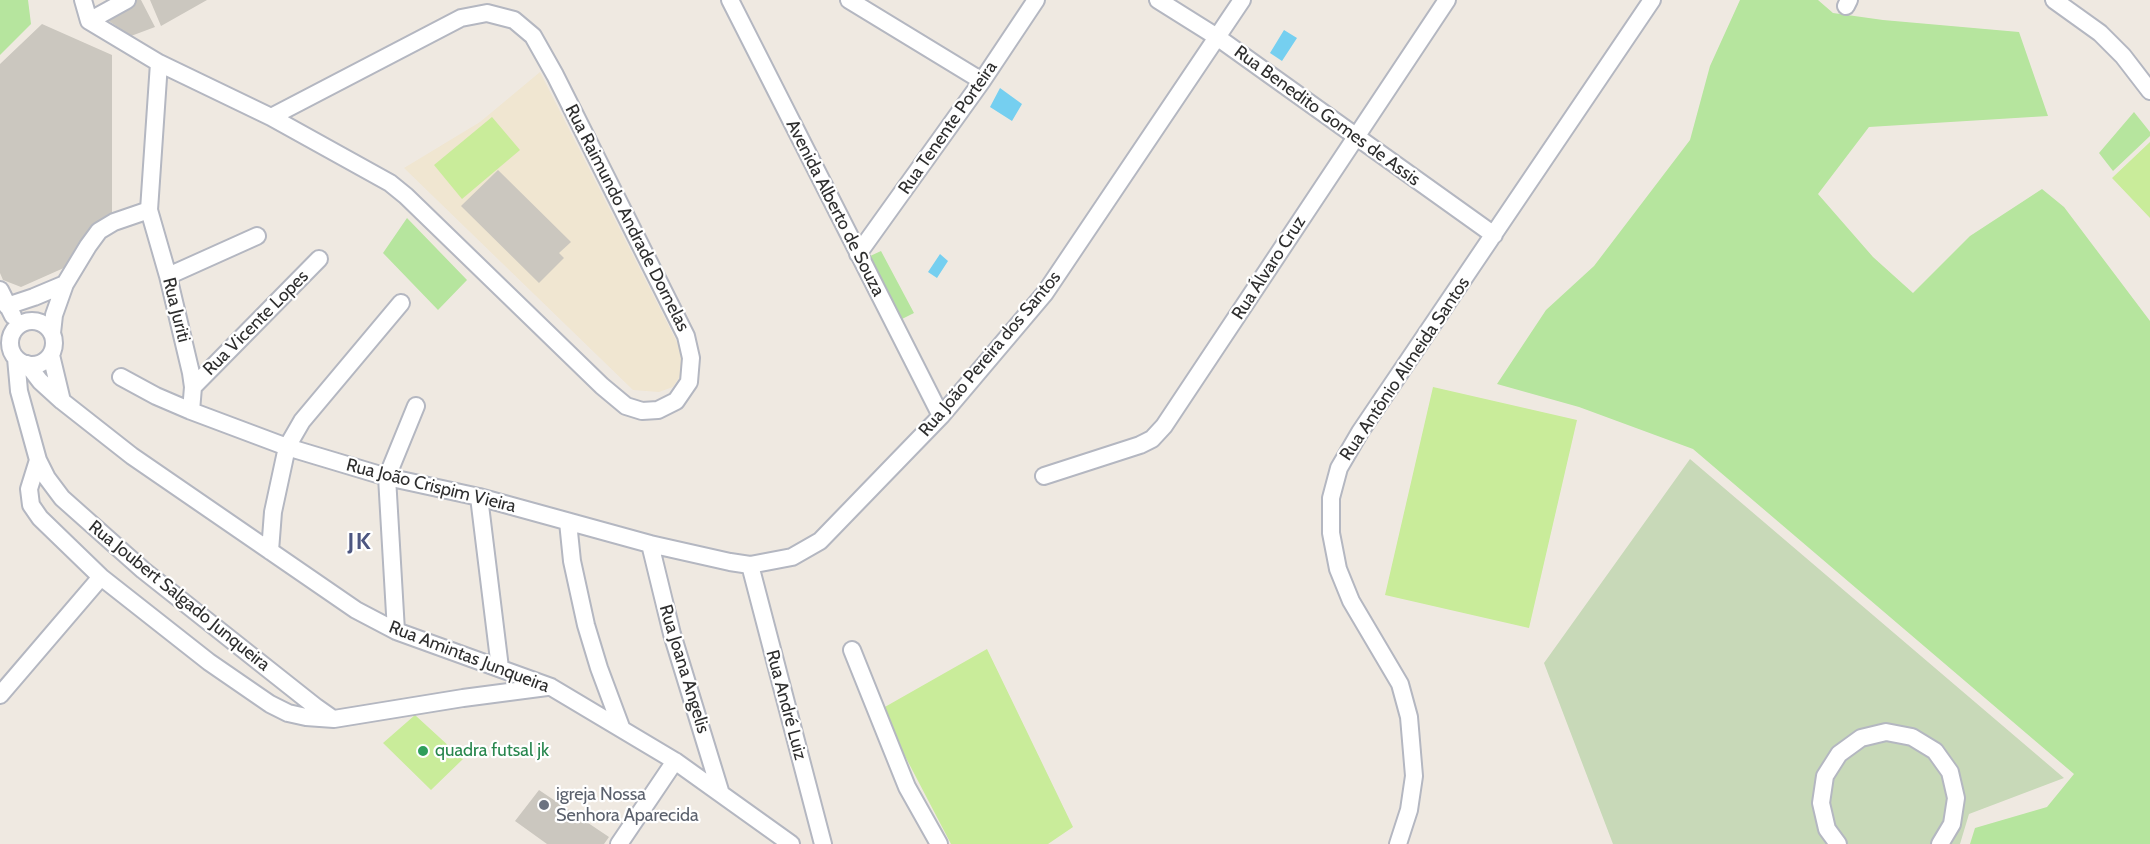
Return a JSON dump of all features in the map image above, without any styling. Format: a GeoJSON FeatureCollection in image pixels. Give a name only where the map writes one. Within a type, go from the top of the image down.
{"type":"FeatureCollection","features":[{"type":"Feature","properties":{"kind":"street"},"geometry":{"type":"LineString","coordinates":[[83,0],[89,21],[127,0]]}},
{"type":"Feature","properties":{"kind":"street","name":"Avenida Alberto de Souza"},"geometry":{"type":"LineString","coordinates":[[730,0],[941,416]]}},
{"type":"Feature","properties":{"kind":"street"},"geometry":{"type":"LineString","coordinates":[[849,0],[982,81]]}},
{"type":"Feature","properties":{"kind":"street","name":"Rua Tenente Porteira"},"geometry":{"type":"LineString","coordinates":[[858,254],[982,81],[1036,0]]}},
{"type":"Feature","properties":{"kind":"street","name":"Rua Benedito Gomes de Assis"},"geometry":{"type":"LineString","coordinates":[[1158,0],[1217,37],[1494,235]]}},
{"type":"Feature","properties":{"kind":"street","name":"Rua João Pereira dos Santos"},"geometry":{"type":"LineString","coordinates":[[750,565],[792,556],[820,541],[941,416],[1045,293],[1242,0]]}},
{"type":"Feature","properties":{"kind":"street","name":"Rua Álvaro Cruz"},"geometry":{"type":"LineString","coordinates":[[1044,476],[1140,445],[1152,439],[1164,426],[1447,0]]}},
{"type":"Feature","properties":{"kind":"street","name":"Rua Antônio Almeida Santos"},"geometry":{"type":"LineString","coordinates":[[1398,844],[1409,810],[1414,776],[1409,717],[1400,684],[1351,601],[1338,569],[1331,533],[1331,498],[1339,468],[1360,432],[1652,0]]}},
{"type":"Feature","properties":{"kind":"street"},"geometry":{"type":"LineString","coordinates":[[2054,0],[2100,33],[2150,91]]}},
{"type":"Feature","properties":{"kind":"street","name":"Rua Raimundo Andrade Dornelas"},"geometry":{"type":"LineString","coordinates":[[89,21],[159,63],[271,117],[372,172],[406,195],[602,386],[626,406],[642,411],[658,410],[676,401],[689,382],[691,358],[686,336],[555,75],[533,36],[514,20],[488,13],[461,18],[271,117]]}},
{"type":"Feature","properties":{"kind":"street","name":"Rua Juriti"},"geometry":{"type":"LineString","coordinates":[[159,63],[149,210],[168,276],[193,387],[191,411]]}},
{"type":"Feature","properties":{"kind":"street"},"geometry":{"type":"LineString","coordinates":[[52,333],[45,325],[35,321],[24,323],[15,329],[11,339],[12,353],[22,361],[36,365],[45,362],[51,355],[54,344],[52,333],[54,315],[65,284],[99,231],[114,222],[149,210]]}},
{"type":"Feature","properties":{"kind":"street"},"geometry":{"type":"LineString","coordinates":[[168,276],[257,236]]}},
{"type":"Feature","properties":{"kind":"street","name":"Rua Vicente Lopes"},"geometry":{"type":"LineString","coordinates":[[193,387],[319,259]]}},
{"type":"Feature","properties":{"kind":"street"},"geometry":{"type":"LineString","coordinates":[[7,306],[65,284]]}},
{"type":"Feature","properties":{"kind":"street"},"geometry":{"type":"LineString","coordinates":[[0,290],[19,326]]}},
{"type":"Feature","properties":{"kind":"street"},"geometry":{"type":"LineString","coordinates":[[270,551],[273,512],[287,447],[302,421],[401,303]]}},
{"type":"Feature","properties":{"kind":"street"},"geometry":{"type":"LineString","coordinates":[[51,355],[62,401]]}},
{"type":"Feature","properties":{"kind":"street","name":"Rua Amintas Junqueira"},"geometry":{"type":"LineString","coordinates":[[22,361],[62,401],[132,456],[356,610],[396,632],[551,687],[675,761],[791,844]]}},
{"type":"Feature","properties":{"kind":"street","name":"Rua Joubert Salgado Junqueira"},"geometry":{"type":"LineString","coordinates":[[22,361],[19,391],[38,460],[47,478],[62,498],[152,578],[334,719]]}},
{"type":"Feature","properties":{"kind":"street","name":"Rua João Crispim Vieira"},"geometry":{"type":"LineString","coordinates":[[122,377],[156,396],[191,411],[287,447],[387,477],[479,498],[650,544],[750,565]]}},
{"type":"Feature","properties":{"kind":"street"},"geometry":{"type":"LineString","coordinates":[[396,632],[387,477],[416,406]]}},
{"type":"Feature","properties":{"kind":"street","name":"Rua Joubert Salgado Junqueira"},"geometry":{"type":"LineString","coordinates":[[38,460],[29,489],[31,505],[40,519],[101,577],[209,662],[270,704],[288,713],[334,719],[463,698],[551,687]]}},
{"type":"Feature","properties":{"kind":"street"},"geometry":{"type":"LineString","coordinates":[[479,498],[500,669]]}},
{"type":"Feature","properties":{"kind":"street"},"geometry":{"type":"LineString","coordinates":[[568,522],[572,561],[586,625],[621,727]]}},
{"type":"Feature","properties":{"kind":"street","name":"Rua Joana Angelis"},"geometry":{"type":"LineString","coordinates":[[650,544],[672,634],[721,794]]}},
{"type":"Feature","properties":{"kind":"street","name":"Rua André Luiz"},"geometry":{"type":"LineString","coordinates":[[750,565],[824,844]]}},
{"type":"Feature","properties":{"kind":"street"},"geometry":{"type":"LineString","coordinates":[[0,695],[101,577]]}},
{"type":"Feature","properties":{"kind":"street"},"geometry":{"type":"LineString","coordinates":[[852,650],[907,787],[939,844]]}},
{"type":"Feature","properties":{"kind":"street"},"geometry":{"type":"LineString","coordinates":[[1838,844],[1827,829],[1821,803],[1825,776],[1839,754],[1861,738],[1886,732],[1912,737],[1935,751],[1950,772],[1956,798],[1952,824],[1940,844]]}},
{"type":"Feature","properties":{"kind":"street"},"geometry":{"type":"LineString","coordinates":[[619,844],[675,761]]}},
{"type":"Feature","properties":{"kind":"shaded area"},"geometry":{"type":"Polygon","coordinates":[[[540,72],[682,352],[683,372],[673,387],[659,392],[633,390],[404,168],[480,122],[540,72]]]}},
{"type":"Feature","properties":{"kind":"green space"},"geometry":{"type":"Polygon","coordinates":[[[0,0],[28,0],[31,24],[0,55],[0,0]]]}},
{"type":"Feature","properties":{"kind":"green space"},"geometry":{"type":"Polygon","coordinates":[[[1740,0],[1818,0],[1833,13],[1883,20],[2019,32],[2048,116],[1869,127],[1818,194],[1873,257],[1913,293],[1970,236],[2042,189],[2064,207],[2150,321],[2150,844],[1970,844],[1975,828],[2047,807],[2074,774],[1693,449],[1579,407],[1497,384],[1546,310],[1594,266],[1690,140],[1710,66],[1740,0]]]}},
{"type":"Feature","properties":{"kind":"green space"},"geometry":{"type":"Polygon","coordinates":[[[2134,112],[2150,132],[2150,136],[2113,171],[2099,153],[2134,112]]]}},
{"type":"Feature","properties":{"kind":"green space"},"geometry":{"type":"Polygon","coordinates":[[[492,117],[520,150],[462,199],[434,165],[492,117]]]}},
{"type":"Feature","properties":{"kind":"green space"},"geometry":{"type":"Polygon","coordinates":[[[2150,142],[2150,218],[2112,178],[2150,142]]]}},
{"type":"Feature","properties":{"kind":"green space"},"geometry":{"type":"Polygon","coordinates":[[[407,218],[467,280],[438,310],[383,253],[407,218]]]}},
{"type":"Feature","properties":{"kind":"green space"},"geometry":{"type":"Polygon","coordinates":[[[881,251],[914,313],[902,319],[868,257],[881,251]]]}},
{"type":"Feature","properties":{"kind":"green space"},"geometry":{"type":"Polygon","coordinates":[[[1433,387],[1577,420],[1529,628],[1385,595],[1433,387]]]}},
{"type":"Feature","properties":{"kind":"green space"},"geometry":{"type":"Polygon","coordinates":[[[1690,459],[2064,778],[1969,814],[1960,844],[1613,844],[1544,663],[1690,459]]]}},
{"type":"Feature","properties":{"kind":"green space"},"geometry":{"type":"Polygon","coordinates":[[[987,649],[1073,827],[1048,844],[951,844],[894,735],[876,712],[987,649]]]}},
{"type":"Feature","properties":{"kind":"green space","name":"quadra futsal jk"},"geometry":{"type":"Polygon","coordinates":[[[415,715],[463,759],[431,790],[383,743],[415,715]]]}},
{"type":"Feature","properties":{"kind":"water"},"geometry":{"type":"Polygon","coordinates":[[[1284,30],[1297,38],[1282,61],[1270,53],[1284,30]]]}},
{"type":"Feature","properties":{"kind":"water"},"geometry":{"type":"Polygon","coordinates":[[[1000,88],[1022,104],[1012,121],[990,107],[1000,88]]]}},
{"type":"Feature","properties":{"kind":"water"},"geometry":{"type":"Polygon","coordinates":[[[940,254],[948,261],[937,278],[928,272],[940,254]]]}},
{"type":"Feature","properties":{"kind":"building"},"geometry":{"type":"Polygon","coordinates":[[[135,0],[141,0],[155,27],[131,36],[103,17],[135,0]]]}},
{"type":"Feature","properties":{"kind":"building"},"geometry":{"type":"Polygon","coordinates":[[[150,0],[207,0],[161,26],[150,0]]]}},
{"type":"Feature","properties":{"kind":"building"},"geometry":{"type":"Polygon","coordinates":[[[42,24],[112,55],[112,215],[66,267],[21,287],[3,280],[0,273],[0,64],[42,24]]]}},
{"type":"Feature","properties":{"kind":"building"},"geometry":{"type":"Polygon","coordinates":[[[498,170],[571,242],[559,253],[564,258],[539,283],[461,206],[498,170]]]}},
{"type":"Feature","properties":{"kind":"building","name":"igreja Nossa Senhora Aparecida"},"geometry":{"type":"Polygon","coordinates":[[[539,790],[609,837],[604,844],[547,844],[515,821],[539,790]]]}},
{"type":"Feature","properties":{"kind":"place","name":"quadra futsal jk"},"geometry":{"type":"Point","coordinates":[423,751]}},
{"type":"Feature","properties":{"kind":"place","name":"igreja Nossa Senhora Aparecida"},"geometry":{"type":"Point","coordinates":[544,805]}},
{"type":"Feature","properties":{"kind":"district","name":"JK"},"geometry":{"type":"Point","coordinates":[360,542]}}]}
